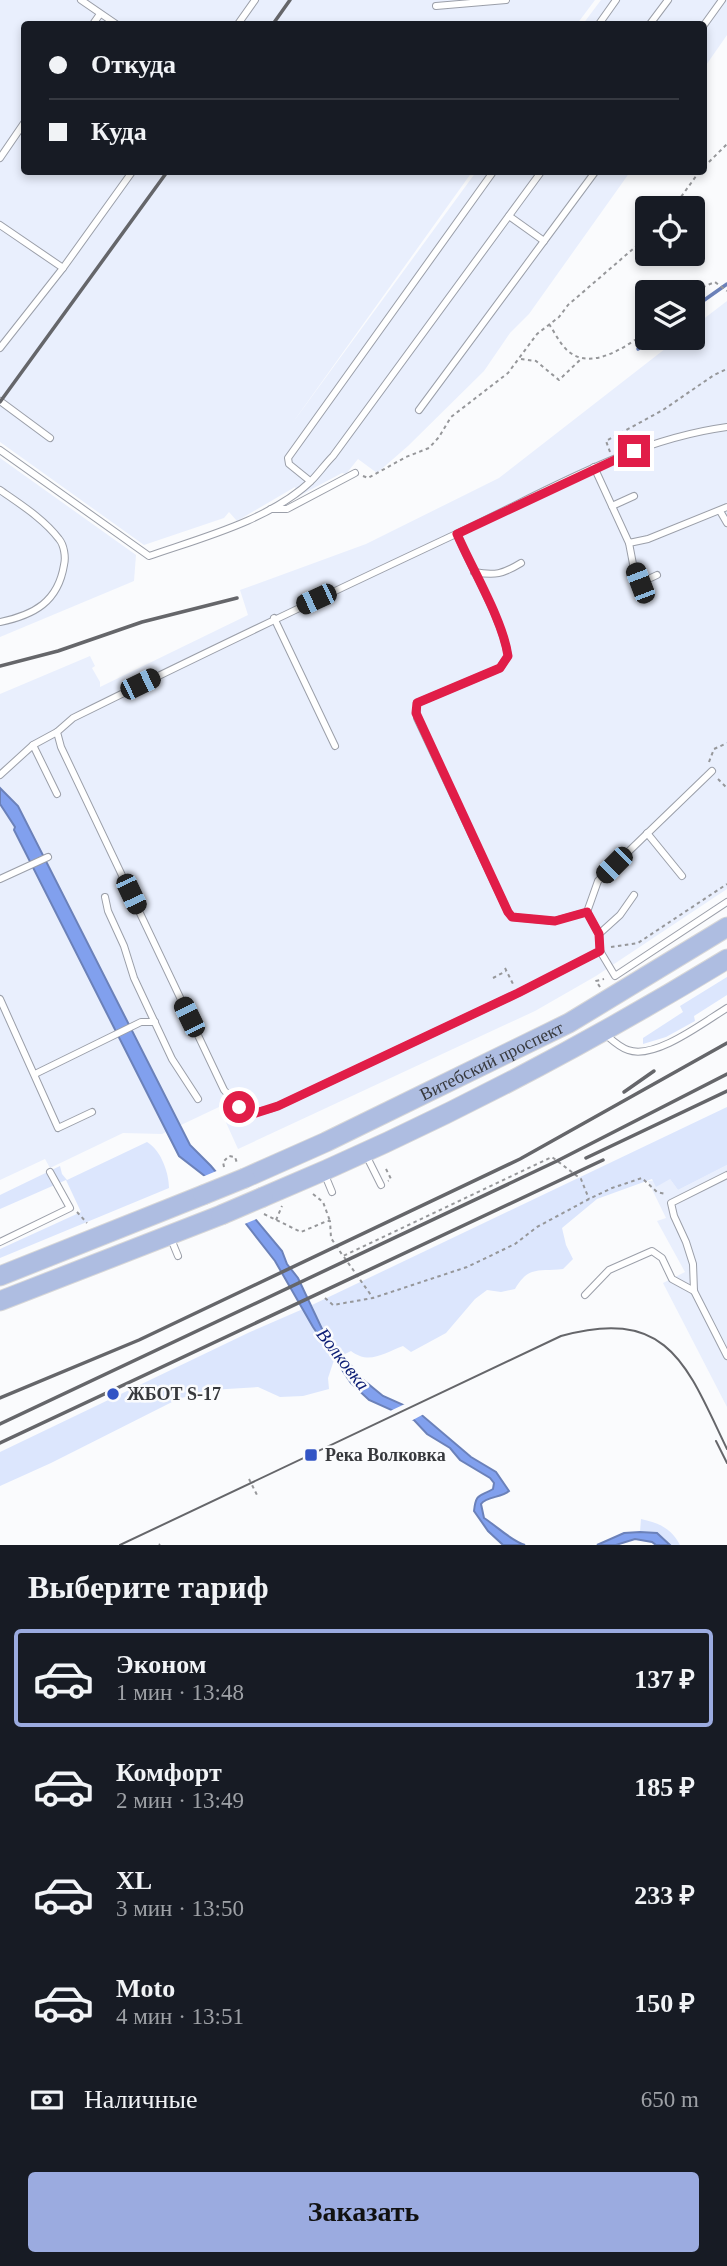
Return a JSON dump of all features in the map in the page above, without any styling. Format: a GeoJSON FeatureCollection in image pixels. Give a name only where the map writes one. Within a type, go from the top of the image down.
{"type":"FeatureCollection","features":[{"type":"Feature","properties":{"kind":"main road","name":"Витебский проспект"},"geometry":{"type":"LineString","coordinates":[[0,1276],[245,1178],[326,1142],[527,1045],[606,1002],[727,927]]}},
{"type":"Feature","properties":{"kind":"main road","name":"Витебский проспект"},"geometry":{"type":"LineString","coordinates":[[169,1235],[365,1154],[527,1074],[604,1033],[727,959]]}},
{"type":"Feature","properties":{"kind":"main road"},"geometry":{"type":"LineString","coordinates":[[0,1301],[169,1235]]}},
{"type":"Feature","properties":{"kind":"lane"},"geometry":{"type":"LineString","coordinates":[[81,0],[111,21]]}},
{"type":"Feature","properties":{"kind":"lane"},"geometry":{"type":"LineString","coordinates":[[240,21],[255,0]]}},
{"type":"Feature","properties":{"kind":"lane"},"geometry":{"type":"LineString","coordinates":[[436,6],[506,0]]}},
{"type":"Feature","properties":{"kind":"lane"},"geometry":{"type":"LineString","coordinates":[[601,21],[616,0]]}},
{"type":"Feature","properties":{"kind":"lane"},"geometry":{"type":"LineString","coordinates":[[651,21],[667,0]]}},
{"type":"Feature","properties":{"kind":"lane"},"geometry":{"type":"LineString","coordinates":[[707,21],[722,0]]}},
{"type":"Feature","properties":{"kind":"lane"},"geometry":{"type":"LineString","coordinates":[[95,21],[100,14]]}},
{"type":"Feature","properties":{"kind":"lane"},"geometry":{"type":"LineString","coordinates":[[0,158],[21,127]]}},
{"type":"Feature","properties":{"kind":"lane"},"geometry":{"type":"LineString","coordinates":[[0,348],[130,175]]}},
{"type":"Feature","properties":{"kind":"lane"},"geometry":{"type":"LineString","coordinates":[[310,481],[289,464],[288,458],[491,175]]}},
{"type":"Feature","properties":{"kind":"lane"},"geometry":{"type":"LineString","coordinates":[[0,450],[149,556],[243,522],[269,509],[310,481],[333,456],[539,175]]}},
{"type":"Feature","properties":{"kind":"lane"},"geometry":{"type":"LineString","coordinates":[[419,410],[593,175]]}},
{"type":"Feature","properties":{"kind":"lane"},"geometry":{"type":"LineString","coordinates":[[509,216],[544,241]]}},
{"type":"Feature","properties":{"kind":"lane"},"geometry":{"type":"LineString","coordinates":[[0,225],[62,268]]}},
{"type":"Feature","properties":{"kind":"lane"},"geometry":{"type":"LineString","coordinates":[[0,401],[50,438]]}},
{"type":"Feature","properties":{"kind":"lane"},"geometry":{"type":"LineString","coordinates":[[0,775],[33,745],[57,732],[73,718],[274,618],[613,459],[654,443],[727,428]]}},
{"type":"Feature","properties":{"kind":"lane"},"geometry":{"type":"LineString","coordinates":[[594,467],[629,543],[640,583],[657,575]]}},
{"type":"Feature","properties":{"kind":"lane"},"geometry":{"type":"LineString","coordinates":[[269,509],[287,509],[355,473]]}},
{"type":"Feature","properties":{"kind":"lane"},"geometry":{"type":"LineString","coordinates":[[0,490],[61,541],[65,559],[61,582],[52,597],[27,615],[0,622]]}},
{"type":"Feature","properties":{"kind":"lane"},"geometry":{"type":"LineString","coordinates":[[612,506],[634,496]]}},
{"type":"Feature","properties":{"kind":"lane"},"geometry":{"type":"LineString","coordinates":[[629,543],[648,539],[724,509],[727,523]]}},
{"type":"Feature","properties":{"kind":"lane"},"geometry":{"type":"LineString","coordinates":[[457,534],[501,633],[508,656],[500,668],[417,703],[417,718],[512,917],[555,921],[587,912]]}},
{"type":"Feature","properties":{"kind":"lane"},"geometry":{"type":"LineString","coordinates":[[474,572],[489,575],[505,573],[521,563]]}},
{"type":"Feature","properties":{"kind":"lane"},"geometry":{"type":"LineString","coordinates":[[274,618],[335,746]]}},
{"type":"Feature","properties":{"kind":"lane"},"geometry":{"type":"LineString","coordinates":[[57,732],[61,747],[224,1090],[239,1107],[256,1113],[278,1106],[518,993],[600,951]]}},
{"type":"Feature","properties":{"kind":"lane"},"geometry":{"type":"LineString","coordinates":[[33,745],[57,794]]}},
{"type":"Feature","properties":{"kind":"lane"},"geometry":{"type":"LineString","coordinates":[[712,771],[598,881],[587,912],[599,934],[600,951],[615,976],[727,902]]}},
{"type":"Feature","properties":{"kind":"lane"},"geometry":{"type":"LineString","coordinates":[[647,833],[682,876]]}},
{"type":"Feature","properties":{"kind":"lane"},"geometry":{"type":"LineString","coordinates":[[0,879],[48,857]]}},
{"type":"Feature","properties":{"kind":"lane"},"geometry":{"type":"LineString","coordinates":[[599,934],[620,915],[634,895]]}},
{"type":"Feature","properties":{"kind":"lane"},"geometry":{"type":"LineString","coordinates":[[105,897],[134,978],[172,1059],[198,1099]]}},
{"type":"Feature","properties":{"kind":"lane"},"geometry":{"type":"LineString","coordinates":[[0,999],[58,1128],[92,1112]]}},
{"type":"Feature","properties":{"kind":"lane"},"geometry":{"type":"LineString","coordinates":[[604,1033],[627,1049],[643,1051],[676,1039],[727,1008]]}},
{"type":"Feature","properties":{"kind":"lane"},"geometry":{"type":"LineString","coordinates":[[34,1074],[141,1022],[155,1022]]}},
{"type":"Feature","properties":{"kind":"lane"},"geometry":{"type":"LineString","coordinates":[[365,1154],[381,1185]]}},
{"type":"Feature","properties":{"kind":"lane"},"geometry":{"type":"LineString","coordinates":[[0,1242],[70,1208],[50,1172]]}},
{"type":"Feature","properties":{"kind":"lane"},"geometry":{"type":"LineString","coordinates":[[324,1172],[332,1192]]}},
{"type":"Feature","properties":{"kind":"lane"},"geometry":{"type":"LineString","coordinates":[[727,1175],[671,1203],[693,1264],[694,1291],[727,1356]]}},
{"type":"Feature","properties":{"kind":"lane"},"geometry":{"type":"LineString","coordinates":[[169,1235],[178,1256]]}},
{"type":"Feature","properties":{"kind":"lane"},"geometry":{"type":"LineString","coordinates":[[585,1295],[609,1270],[652,1251],[662,1258],[672,1279],[694,1291]]}},
{"type":"Feature","properties":{"kind":"path"},"geometry":{"type":"LineString","coordinates":[[707,164],[727,144]]}},
{"type":"Feature","properties":{"kind":"path"},"geometry":{"type":"LineString","coordinates":[[682,196],[697,175]]}},
{"type":"Feature","properties":{"kind":"path"},"geometry":{"type":"LineString","coordinates":[[355,473],[368,478],[429,448],[451,417],[508,373],[537,334],[635,248]]}},
{"type":"Feature","properties":{"kind":"path"},"geometry":{"type":"LineString","coordinates":[[705,287],[719,283],[726,290]]}},
{"type":"Feature","properties":{"kind":"path"},"geometry":{"type":"LineString","coordinates":[[549,324],[570,353],[582,357],[601,357],[635,338]]}},
{"type":"Feature","properties":{"kind":"path"},"geometry":{"type":"LineString","coordinates":[[520,359],[536,361],[559,380],[582,357]]}},
{"type":"Feature","properties":{"kind":"path"},"geometry":{"type":"LineString","coordinates":[[613,459],[606,441],[663,410],[727,369]]}},
{"type":"Feature","properties":{"kind":"path"},"geometry":{"type":"LineString","coordinates":[[600,951],[616,944],[638,943],[727,884]]}},
{"type":"Feature","properties":{"kind":"path"},"geometry":{"type":"LineString","coordinates":[[493,978],[506,969],[518,993]]}},
{"type":"Feature","properties":{"kind":"path"},"geometry":{"type":"LineString","coordinates":[[596,981],[599,987]]}},
{"type":"Feature","properties":{"kind":"path"},"geometry":{"type":"LineString","coordinates":[[343,1256],[552,1157],[581,1179],[589,1199]]}},
{"type":"Feature","properties":{"kind":"path"},"geometry":{"type":"LineString","coordinates":[[325,1298],[333,1305],[373,1298],[467,1267],[515,1244],[537,1227],[589,1199],[642,1178],[657,1192]]}},
{"type":"Feature","properties":{"kind":"path"},"geometry":{"type":"LineString","coordinates":[[312,1194],[323,1202],[330,1222],[331,1238],[373,1298]]}},
{"type":"Feature","properties":{"kind":"path"},"geometry":{"type":"LineString","coordinates":[[282,1208],[275,1221],[302,1232],[330,1222]]}},
{"type":"Feature","properties":{"kind":"path"},"geometry":{"type":"LineString","coordinates":[[80,1213],[86,1223]]}},
{"type":"Feature","properties":{"kind":"path"},"geometry":{"type":"LineString","coordinates":[[249,1479],[258,1497]]}},
{"type":"Feature","properties":{"kind":"shaded area"},"geometry":{"type":"Polygon","coordinates":[[[0,0],[595,0],[579,21],[21,21],[21,175],[470,175],[291,425],[474,175],[628,175],[529,314],[510,333],[484,371],[377,473],[358,459],[346,474],[342,473],[299,496],[295,487],[237,521],[229,512],[224,518],[144,545],[0,442],[0,0]]]}},
{"type":"Feature","properties":{"kind":"shaded area"},"geometry":{"type":"Polygon","coordinates":[[[601,0],[727,0],[727,35],[707,64],[707,21],[585,21],[601,0]]]}},
{"type":"Feature","properties":{"kind":"shaded area"},"geometry":{"type":"Polygon","coordinates":[[[727,301],[727,889],[596,976],[535,1011],[238,1149],[219,1107],[162,1134],[123,1133],[50,1168],[45,1159],[0,1180],[0,694],[90,656],[100,687],[248,615],[240,590],[366,544],[499,478],[664,350],[705,350],[705,318],[727,301]]]}},
{"type":"Feature","properties":{"kind":"shaded area"},"geometry":{"type":"Polygon","coordinates":[[[0,458],[136,555],[134,581],[0,637],[0,458]]]}},
{"type":"Feature","properties":{"kind":"shaded area"},"geometry":{"type":"Polygon","coordinates":[[[727,977],[727,995],[694,1016],[695,1021],[666,1037],[643,1044],[643,1038],[683,1012],[680,1006],[727,977]]]}},
{"type":"Feature","properties":{"kind":"shaded area"},"geometry":{"type":"Polygon","coordinates":[[[727,1107],[727,1165],[678,1190],[670,1179],[656,1187],[652,1179],[597,1199],[562,1228],[573,1259],[563,1269],[530,1273],[515,1289],[501,1292],[487,1290],[475,1299],[446,1333],[411,1352],[403,1346],[370,1357],[351,1351],[343,1355],[323,1331],[312,1305],[727,1107]]]}},
{"type":"Feature","properties":{"kind":"shaded area"},"geometry":{"type":"Polygon","coordinates":[[[147,1142],[163,1162],[169,1188],[0,1258],[0,1249],[81,1212],[66,1180],[0,1209],[0,1195],[60,1166],[67,1180],[147,1142]]]}},
{"type":"Feature","properties":{"kind":"shaded area"},"geometry":{"type":"Polygon","coordinates":[[[727,1165],[727,1407],[663,1283],[685,1272],[657,1221],[666,1218],[648,1181],[670,1179],[678,1190],[727,1165]]]}},
{"type":"Feature","properties":{"kind":"shaded area"},"geometry":{"type":"Polygon","coordinates":[[[303,1309],[334,1360],[328,1378],[329,1389],[303,1396],[280,1397],[258,1387],[210,1390],[178,1399],[0,1486],[0,1452],[303,1309]]]}},
{"type":"Feature","properties":{"kind":"shaded area"},"geometry":{"type":"Polygon","coordinates":[[[641,1519],[664,1527],[680,1545],[670,1545],[657,1533],[640,1532],[641,1519]]]}},
{"type":"Feature","properties":{"kind":"water","name":"Волковка"},"geometry":{"type":"Polygon","coordinates":[[[0,788],[18,806],[190,1145],[282,1251],[323,1331],[361,1378],[383,1396],[417,1411],[471,1457],[496,1472],[509,1491],[481,1504],[484,1518],[509,1537],[525,1545],[503,1545],[488,1531],[474,1511],[477,1498],[493,1489],[494,1483],[490,1478],[460,1460],[450,1448],[427,1434],[414,1420],[369,1400],[351,1383],[313,1327],[275,1261],[215,1184],[179,1156],[14,830],[15,827],[0,804],[0,788]]]}},
{"type":"Feature","properties":{"kind":"water"},"geometry":{"type":"Polygon","coordinates":[[[624,1533],[657,1533],[670,1545],[656,1545],[635,1539],[616,1545],[597,1545],[624,1533]]]}},
{"type":"Feature","properties":{"kind":"pier"},"geometry":{"type":"Polygon","coordinates":[[[219,1170],[259,1218],[242,1225],[202,1177],[219,1170]]]}},
{"type":"Feature","properties":{"kind":"pier"},"geometry":{"type":"Polygon","coordinates":[[[407,1403],[424,1414],[409,1422],[388,1412],[407,1403]]]}},
{"type":"Feature","properties":{"kind":"waterway"},"geometry":{"type":"LineString","coordinates":[[705,300],[727,284]]}},
{"type":"Feature","properties":{"kind":"tram line"},"geometry":{"type":"LineString","coordinates":[[120,1545],[561,1336],[598,1329],[627,1329],[650,1337],[670,1350],[699,1392],[727,1449]]}},
{"type":"Feature","properties":{"kind":"tram line"},"geometry":{"type":"LineString","coordinates":[[716,1441],[727,1463]]}},
{"type":"Feature","properties":{"kind":"railway"},"geometry":{"type":"LineString","coordinates":[[275,21],[290,0]]}},
{"type":"Feature","properties":{"kind":"railway"},"geometry":{"type":"LineString","coordinates":[[0,402],[165,175]]}},
{"type":"Feature","properties":{"kind":"railway"},"geometry":{"type":"LineString","coordinates":[[0,666],[58,651],[142,622],[237,598]]}},
{"type":"Feature","properties":{"kind":"railway"},"geometry":{"type":"LineString","coordinates":[[0,1398],[139,1340],[520,1159],[727,1043]]}},
{"type":"Feature","properties":{"kind":"railway"},"geometry":{"type":"LineString","coordinates":[[624,1092],[654,1071]]}},
{"type":"Feature","properties":{"kind":"railway"},"geometry":{"type":"LineString","coordinates":[[0,1424],[557,1161],[727,1074]]}},
{"type":"Feature","properties":{"kind":"railway"},"geometry":{"type":"LineString","coordinates":[[586,1158],[727,1091]]}},
{"type":"Feature","properties":{"kind":"railway"},"geometry":{"type":"LineString","coordinates":[[0,1443],[603,1160]]}},
{"type":"Feature","properties":{"kind":"place","name":"ЖБОТ S-17"},"geometry":{"type":"Point","coordinates":[113,1394]}},
{"type":"Feature","properties":{"kind":"place","name":"Река Волковка"},"geometry":{"type":"Point","coordinates":[311,1455]}},
{"type":"Feature","properties":{"kind":"route"},"geometry":{"type":"LineString","coordinates":[[239,1107],[256,1113],[267,1111],[518,993],[600,951],[599,934],[587,912],[555,921],[512,917],[508,912],[416,713],[417,703],[500,668],[508,656],[507,647],[457,534],[594,467],[634,451]]}}]}
